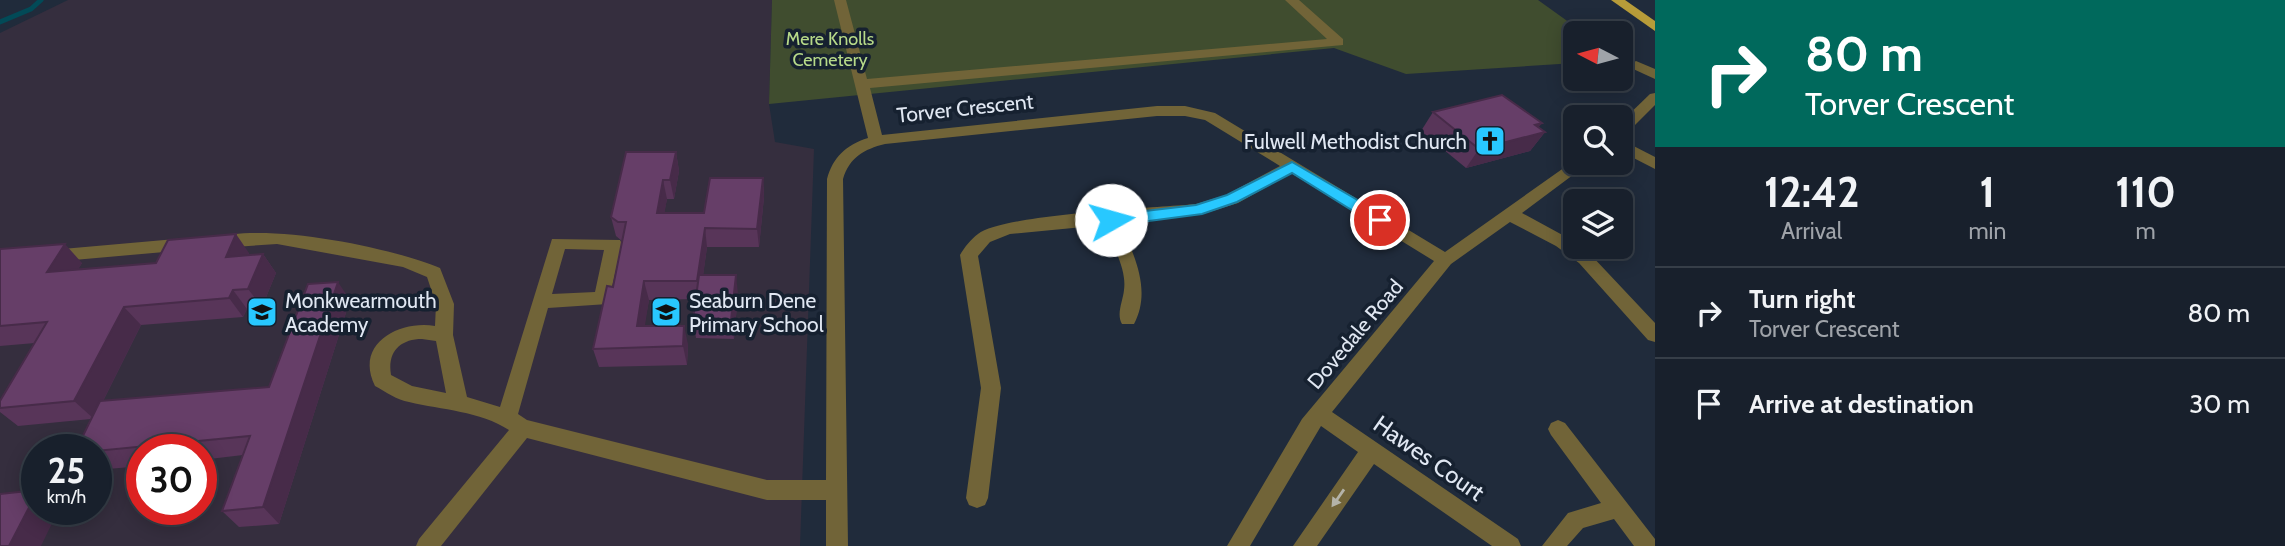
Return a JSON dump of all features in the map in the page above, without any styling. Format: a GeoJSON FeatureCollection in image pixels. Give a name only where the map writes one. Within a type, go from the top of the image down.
{"type":"FeatureCollection","features":[{"type":"Feature","properties":{"kind":"main road"},"geometry":{"type":"LineString","coordinates":[[1616,0],[1655,27]]}},
{"type":"Feature","properties":{"kind":"street"},"geometry":{"type":"LineString","coordinates":[[840,0],[876,140]]}},
{"type":"Feature","properties":{"kind":"street"},"geometry":{"type":"LineString","coordinates":[[861,84],[1338,42],[1291,0]]}},
{"type":"Feature","properties":{"kind":"street"},"geometry":{"type":"LineString","coordinates":[[1636,65],[1655,75]]}},
{"type":"Feature","properties":{"kind":"street"},"geometry":{"type":"LineString","coordinates":[[1633,119],[1655,97]]}},
{"type":"Feature","properties":{"kind":"street","name":"Torver Crescent"},"geometry":{"type":"LineString","coordinates":[[837,546],[835,179],[837,167],[845,156],[876,140],[1157,111],[1185,111],[1210,116],[1445,260]]}},
{"type":"Feature","properties":{"kind":"street"},"geometry":{"type":"LineString","coordinates":[[1633,151],[1655,164]]}},
{"type":"Feature","properties":{"kind":"street"},"geometry":{"type":"LineString","coordinates":[[977,498],[991,388],[969,255],[984,238],[1008,229],[1196,210],[1232,199],[1292,166]]}},
{"type":"Feature","properties":{"kind":"street","name":"Dovedale Road"},"geometry":{"type":"LineString","coordinates":[[1238,546],[1309,425],[1445,260],[1564,175]]}},
{"type":"Feature","properties":{"kind":"street"},"geometry":{"type":"LineString","coordinates":[[1509,214],[1562,242],[1585,259],[1655,335]]}},
{"type":"Feature","properties":{"kind":"street"},"geometry":{"type":"LineString","coordinates":[[1111,220],[1127,259],[1133,287],[1128,319]]}},
{"type":"Feature","properties":{"kind":"street"},"geometry":{"type":"LineString","coordinates":[[27,259],[277,238],[406,261],[434,273],[445,304],[444,335],[458,403]]}},
{"type":"Feature","properties":{"kind":"street"},"geometry":{"type":"LineString","coordinates":[[427,546],[515,423],[543,301],[558,243],[614,244],[602,299],[543,301]]}},
{"type":"Feature","properties":{"kind":"street"},"geometry":{"type":"LineString","coordinates":[[444,335],[412,331],[396,339],[382,352],[377,367],[382,380],[408,394],[458,403],[515,423],[767,490],[837,490]]}},
{"type":"Feature","properties":{"kind":"street","name":"Hawes Court"},"geometry":{"type":"LineString","coordinates":[[1318,413],[1510,546]]}},
{"type":"Feature","properties":{"kind":"street"},"geometry":{"type":"LineString","coordinates":[[1558,429],[1647,546]]}},
{"type":"Feature","properties":{"kind":"street"},"geometry":{"type":"LineString","coordinates":[[1304,546],[1371,450]]}},
{"type":"Feature","properties":{"kind":"street"},"geometry":{"type":"LineString","coordinates":[[1553,546],[1576,520],[1618,508]]}},
{"type":"Feature","properties":{"kind":"shaded area","name":"Monkwearmouth Academy"},"geometry":{"type":"Polygon","coordinates":[[[68,0],[772,0],[769,104],[775,142],[814,149],[800,546],[0,546],[0,33],[68,0]]]}},
{"type":"Feature","properties":{"kind":"green space","name":"Mere Knolls Cemetery"},"geometry":{"type":"Polygon","coordinates":[[[772,0],[1538,0],[1567,21],[1563,21],[1563,64],[1406,74],[1334,48],[769,104],[772,0]]]}},
{"type":"Feature","properties":{"kind":"building"},"geometry":{"type":"Polygon","coordinates":[[[1502,95],[1542,123],[1535,125],[1545,132],[1479,149],[1433,112],[1502,95]]]}},
{"type":"Feature","properties":{"kind":"building"},"geometry":{"type":"Polygon","coordinates":[[[626,152],[676,152],[670,180],[663,180],[657,213],[704,213],[710,178],[763,178],[757,229],[705,228],[697,281],[644,281],[637,326],[684,326],[683,346],[593,349],[607,286],[613,287],[626,222],[618,222],[611,217],[626,152]]]}},
{"type":"Feature","properties":{"kind":"building"},"geometry":{"type":"Polygon","coordinates":[[[236,234],[226,257],[263,254],[248,289],[233,290],[229,298],[124,307],[74,401],[0,408],[0,401],[47,322],[0,326],[0,249],[65,244],[47,272],[156,263],[168,240],[236,234]]]}},
{"type":"Feature","properties":{"kind":"building"},"geometry":{"type":"Polygon","coordinates":[[[699,275],[736,275],[731,320],[693,319],[699,275]]]}},
{"type":"Feature","properties":{"kind":"building"},"geometry":{"type":"Polygon","coordinates":[[[338,282],[263,507],[222,511],[250,436],[217,439],[217,434],[126,434],[126,448],[112,449],[112,434],[84,434],[100,401],[269,387],[308,284],[338,282]]]}},
{"type":"Feature","properties":{"kind":"building"},"geometry":{"type":"Polygon","coordinates":[[[21,492],[21,523],[9,546],[0,546],[0,494],[21,492]]]}},
{"type":"Feature","properties":{"kind":"waterway"},"geometry":{"type":"LineString","coordinates":[[0,22],[31,9],[41,0]]}},
{"type":"Feature","properties":{"kind":"place","name":"Fulwell Methodist Church"},"geometry":{"type":"Point","coordinates":[1490,141]}},
{"type":"Feature","properties":{"kind":"place","name":"Monkwearmouth Academy"},"geometry":{"type":"Point","coordinates":[262,312]}},
{"type":"Feature","properties":{"kind":"place","name":"Seaburn Dene Primary School"},"geometry":{"type":"Point","coordinates":[666,312]}},
{"type":"Feature","properties":{"kind":"route"},"geometry":{"type":"LineString","coordinates":[[1111,220],[1196,210],[1232,199],[1292,166],[1380,220]]}}]}
